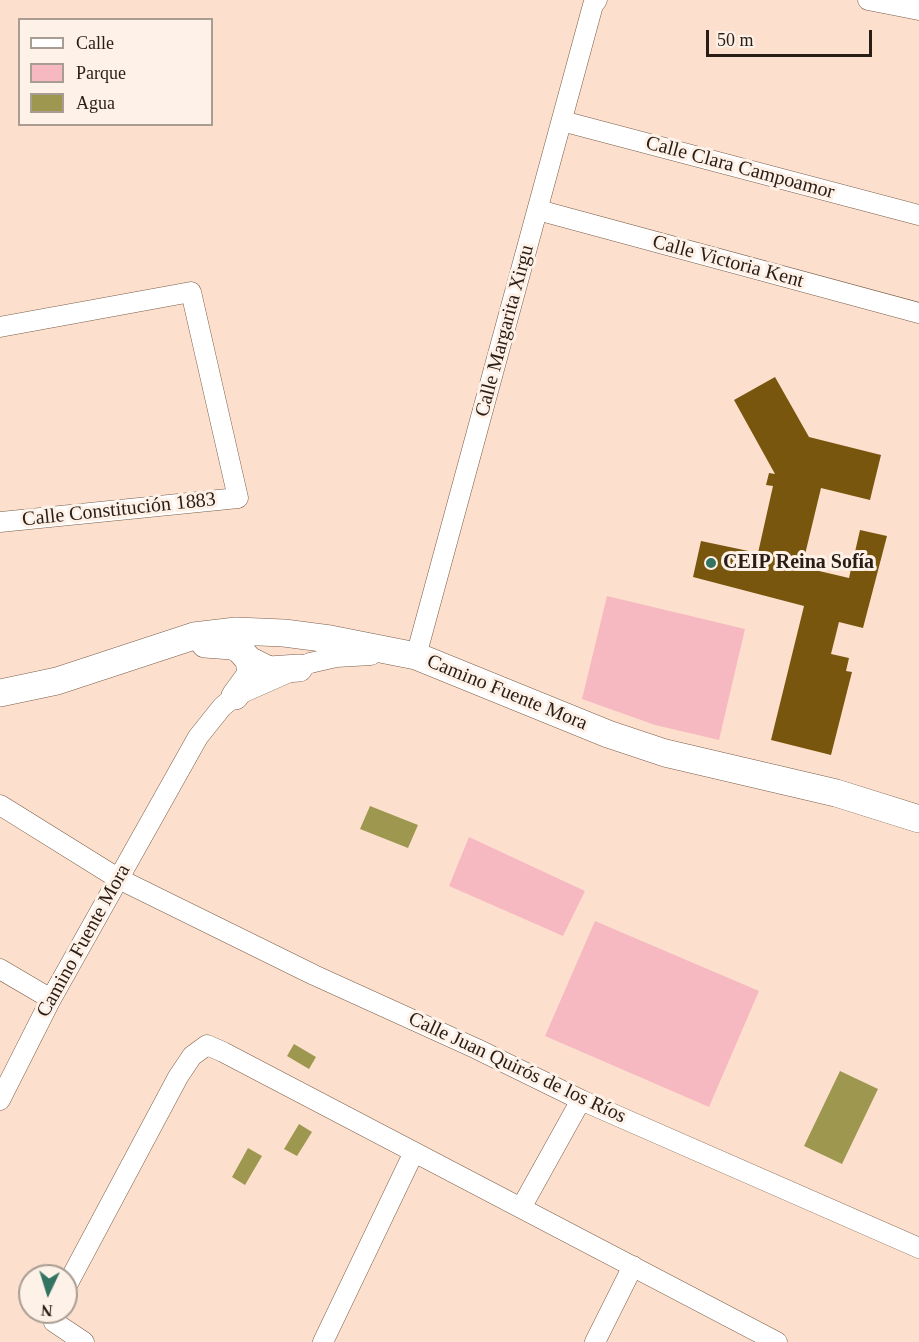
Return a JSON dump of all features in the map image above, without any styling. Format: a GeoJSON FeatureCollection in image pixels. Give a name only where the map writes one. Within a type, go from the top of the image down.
{"type":"FeatureCollection","features":[{"type":"Feature","properties":{"kind":"street"},"geometry":{"type":"LineString","coordinates":[[868,0],[919,10]]}},
{"type":"Feature","properties":{"kind":"street","name":"Calle Margarita Xirgu"},"geometry":{"type":"LineString","coordinates":[[416,656],[595,3]]}},
{"type":"Feature","properties":{"kind":"street","name":"Calle Clara Campoamor"},"geometry":{"type":"LineString","coordinates":[[562,121],[919,215]]}},
{"type":"Feature","properties":{"kind":"street","name":"Calle Victoria Kent"},"geometry":{"type":"LineString","coordinates":[[538,210],[919,313]]}},
{"type":"Feature","properties":{"kind":"street","name":"Calle Constitución 1883"},"geometry":{"type":"LineString","coordinates":[[0,327],[191,292],[238,498],[0,522]]}},
{"type":"Feature","properties":{"kind":"street"},"geometry":{"type":"LineString","coordinates":[[0,693],[57,681],[194,636],[236,631],[284,633],[330,639],[416,656]]}},
{"type":"Feature","properties":{"kind":"street"},"geometry":{"type":"LineString","coordinates":[[155,648],[226,645],[239,649],[249,660],[269,670],[299,668]]}},
{"type":"Feature","properties":{"kind":"street","name":"Camino Fuente Mora"},"geometry":{"type":"LineString","coordinates":[[0,1100],[51,999],[198,737],[222,707],[235,696],[299,668],[336,657],[416,656],[608,734],[665,753],[836,793],[919,819]]}},
{"type":"Feature","properties":{"kind":"street"},"geometry":{"type":"LineString","coordinates":[[235,696],[251,674],[249,660]]}},
{"type":"Feature","properties":{"kind":"street","name":"Calle Juan Quirós de los Ríos"},"geometry":{"type":"LineString","coordinates":[[0,805],[119,879],[314,975],[477,1049],[581,1100],[919,1248]]}},
{"type":"Feature","properties":{"kind":"street"},"geometry":{"type":"LineString","coordinates":[[0,969],[51,999]]}},
{"type":"Feature","properties":{"kind":"street"},"geometry":{"type":"LineString","coordinates":[[78,1264],[178,1077],[192,1056],[207,1045],[777,1342]]}},
{"type":"Feature","properties":{"kind":"street"},"geometry":{"type":"LineString","coordinates":[[521,1208],[581,1100]]}},
{"type":"Feature","properties":{"kind":"street"},"geometry":{"type":"LineString","coordinates":[[323,1342],[414,1152]]}},
{"type":"Feature","properties":{"kind":"street"},"geometry":{"type":"LineString","coordinates":[[595,1342],[633,1266]]}},
{"type":"Feature","properties":{"kind":"street"},"geometry":{"type":"LineString","coordinates":[[57,1324],[84,1342]]}},
{"type":"Feature","properties":{"kind":"green space"},"geometry":{"type":"Polygon","coordinates":[[[607,596],[745,629],[719,740],[655,725],[582,699],[607,596]]]}},
{"type":"Feature","properties":{"kind":"green space"},"geometry":{"type":"Polygon","coordinates":[[[469,837],[585,891],[563,936],[449,886],[469,837]]]}},
{"type":"Feature","properties":{"kind":"green space"},"geometry":{"type":"Polygon","coordinates":[[[595,921],[759,991],[709,1107],[545,1036],[595,921]]]}},
{"type":"Feature","properties":{"kind":"water"},"geometry":{"type":"Polygon","coordinates":[[[370,806],[418,825],[408,848],[360,829],[370,806]]]}},
{"type":"Feature","properties":{"kind":"water"},"geometry":{"type":"Polygon","coordinates":[[[294,1044],[316,1057],[309,1069],[287,1056],[294,1044]]]}},
{"type":"Feature","properties":{"kind":"water"},"geometry":{"type":"Polygon","coordinates":[[[840,1071],[878,1089],[842,1164],[804,1146],[840,1071]]]}},
{"type":"Feature","properties":{"kind":"water"},"geometry":{"type":"Polygon","coordinates":[[[299,1124],[312,1132],[297,1156],[284,1149],[299,1124]]]}},
{"type":"Feature","properties":{"kind":"water"},"geometry":{"type":"Polygon","coordinates":[[[248,1148],[262,1156],[245,1185],[232,1177],[248,1148]]]}},
{"type":"Feature","properties":{"kind":"building"},"geometry":{"type":"Polygon","coordinates":[[[775,377],[809,437],[881,455],[870,500],[821,488],[802,567],[849,578],[860,530],[887,536],[863,628],[839,622],[831,654],[849,658],[846,671],[852,672],[831,755],[771,740],[804,606],[693,577],[701,541],[758,553],[773,486],[766,485],[769,473],[775,474],[734,400],[775,377]]]}},
{"type":"Feature","properties":{"kind":"place","name":"CEIP Reina Sofía"},"geometry":{"type":"Point","coordinates":[711,563]}}]}
